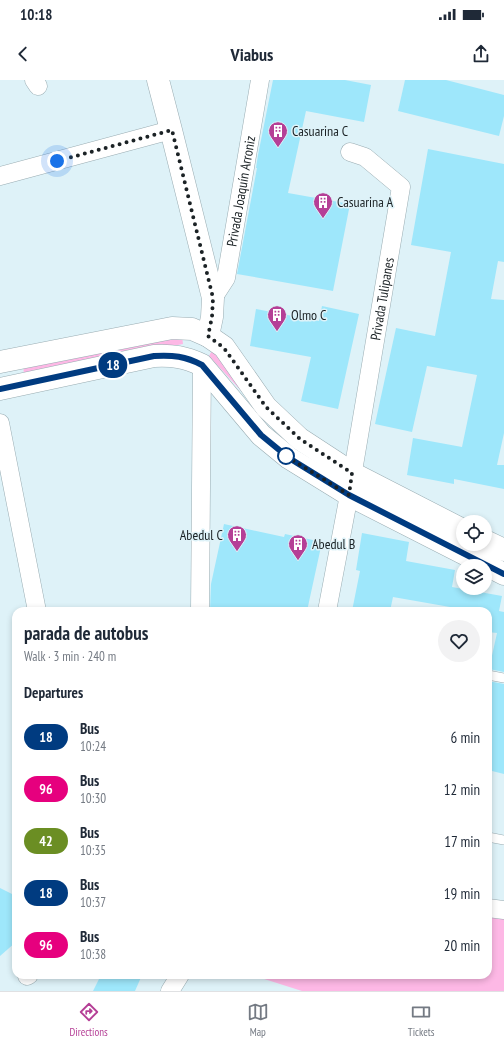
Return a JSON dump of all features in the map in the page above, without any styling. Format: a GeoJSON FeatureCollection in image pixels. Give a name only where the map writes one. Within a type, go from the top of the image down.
{"type":"FeatureCollection","features":[{"type":"Feature","properties":{"kind":"main road"},"geometry":{"type":"LineString","coordinates":[[158,80],[172,130],[213,298],[212,317],[208,336]]}},
{"type":"Feature","properties":{"kind":"main road"},"geometry":{"type":"LineString","coordinates":[[0,362],[172,328],[192,329],[208,336],[224,348],[266,407],[300,439],[352,473],[456,526]]}},
{"type":"Feature","properties":{"kind":"main road"},"geometry":{"type":"LineString","coordinates":[[0,389],[154,356],[181,356],[193,360],[202,365],[261,435],[289,458],[349,495],[504,574]]}},
{"type":"Feature","properties":{"kind":"main road"},"geometry":{"type":"LineString","coordinates":[[492,544],[504,550]]}},
{"type":"Feature","properties":{"kind":"street","name":"Privada Joaquín Arroniz"},"geometry":{"type":"LineString","coordinates":[[213,298],[226,278],[260,80]]}},
{"type":"Feature","properties":{"kind":"street"},"geometry":{"type":"LineString","coordinates":[[0,176],[172,130]]}},
{"type":"Feature","properties":{"kind":"street","name":"Privada Tulipanes"},"geometry":{"type":"LineString","coordinates":[[350,152],[366,157],[401,187],[352,473]]}},
{"type":"Feature","properties":{"kind":"street"},"geometry":{"type":"LineString","coordinates":[[200,607],[202,365]]}},
{"type":"Feature","properties":{"kind":"street"},"geometry":{"type":"LineString","coordinates":[[0,423],[36,607]]}},
{"type":"Feature","properties":{"kind":"street"},"geometry":{"type":"LineString","coordinates":[[328,607],[352,473]]}},
{"type":"Feature","properties":{"kind":"street"},"geometry":{"type":"LineString","coordinates":[[492,908],[504,910]]}},
{"type":"Feature","properties":{"kind":"street"},"geometry":{"type":"LineString","coordinates":[[170,991],[178,979]]}},
{"type":"Feature","properties":{"kind":"lane"},"geometry":{"type":"LineString","coordinates":[[492,676],[504,678]]}},
{"type":"Feature","properties":{"kind":"lane"},"geometry":{"type":"LineString","coordinates":[[492,838],[504,840]]}},
{"type":"Feature","properties":{"kind":"shaded area"},"geometry":{"type":"Polygon","coordinates":[[[182,336],[183,344],[24,374],[23,366],[182,336]]]}},
{"type":"Feature","properties":{"kind":"shaded area"},"geometry":{"type":"Polygon","coordinates":[[[213,349],[266,418],[209,356],[213,349]]]}},
{"type":"Feature","properties":{"kind":"shaded area"},"geometry":{"type":"Polygon","coordinates":[[[492,912],[504,914],[504,991],[302,991],[264,979],[492,979],[492,912]]]}},
{"type":"Feature","properties":{"kind":"building"},"geometry":{"type":"Polygon","coordinates":[[[273,80],[345,80],[371,85],[364,122],[306,111],[288,193],[350,204],[333,291],[237,274],[273,80]]]}},
{"type":"Feature","properties":{"kind":"building"},"geometry":{"type":"Polygon","coordinates":[[[405,80],[446,80],[504,95],[504,116],[499,136],[398,111],[405,80]]]}},
{"type":"Feature","properties":{"kind":"building"},"geometry":{"type":"Polygon","coordinates":[[[428,149],[504,164],[504,262],[498,261],[491,299],[504,300],[504,433],[497,465],[504,465],[504,489],[454,479],[454,484],[407,475],[413,438],[462,447],[477,375],[427,366],[412,432],[375,424],[396,328],[435,336],[451,252],[411,245],[428,149]]]}},
{"type":"Feature","properties":{"kind":"building"},"geometry":{"type":"Polygon","coordinates":[[[322,306],[359,314],[338,409],[301,401],[311,357],[250,346],[256,309],[319,321],[322,306]]]}},
{"type":"Feature","properties":{"kind":"building"},"geometry":{"type":"Polygon","coordinates":[[[224,524],[284,537],[285,534],[322,542],[308,607],[210,607],[211,584],[224,524]]]}},
{"type":"Feature","properties":{"kind":"building"},"geometry":{"type":"Polygon","coordinates":[[[362,533],[409,542],[406,561],[455,570],[452,587],[456,588],[456,595],[492,594],[502,596],[499,611],[504,612],[504,672],[492,670],[492,656],[497,633],[492,632],[492,607],[450,607],[393,597],[391,607],[353,607],[360,571],[356,570],[362,533]]]}},
{"type":"Feature","properties":{"kind":"building"},"geometry":{"type":"Polygon","coordinates":[[[492,682],[504,684],[504,774],[492,771],[492,682]]]}},
{"type":"Feature","properties":{"kind":"building"},"geometry":{"type":"Polygon","coordinates":[[[0,888],[12,894],[12,946],[0,956],[0,888]]]}},
{"type":"Feature","properties":{"kind":"building"},"geometry":{"type":"Polygon","coordinates":[[[99,979],[140,979],[135,991],[93,991],[99,979]]]}},
{"type":"Feature","properties":{"kind":"bus line","name":"18"},"geometry":{"type":"LineString","coordinates":[[0,389],[154,356],[181,356],[193,360],[202,365],[261,435],[289,458],[349,495],[504,574]]}},
{"type":"Feature","properties":{"kind":"place","name":"Casuarina C"},"geometry":{"type":"Point","coordinates":[278,148]}},
{"type":"Feature","properties":{"kind":"place","name":"Casuarina A"},"geometry":{"type":"Point","coordinates":[323,219]}},
{"type":"Feature","properties":{"kind":"place","name":"Olmo C"},"geometry":{"type":"Point","coordinates":[277,332]}},
{"type":"Feature","properties":{"kind":"place","name":"Abedul C"},"geometry":{"type":"Point","coordinates":[237,552]}},
{"type":"Feature","properties":{"kind":"place","name":"Abedul B"},"geometry":{"type":"Point","coordinates":[298,561]}},
{"type":"Feature","properties":{"kind":"route"},"geometry":{"type":"LineString","coordinates":[[57,161],[172,130],[213,298],[212,317],[208,336],[224,348],[266,407],[300,439],[352,473],[349,495],[286,456]]}}]}
